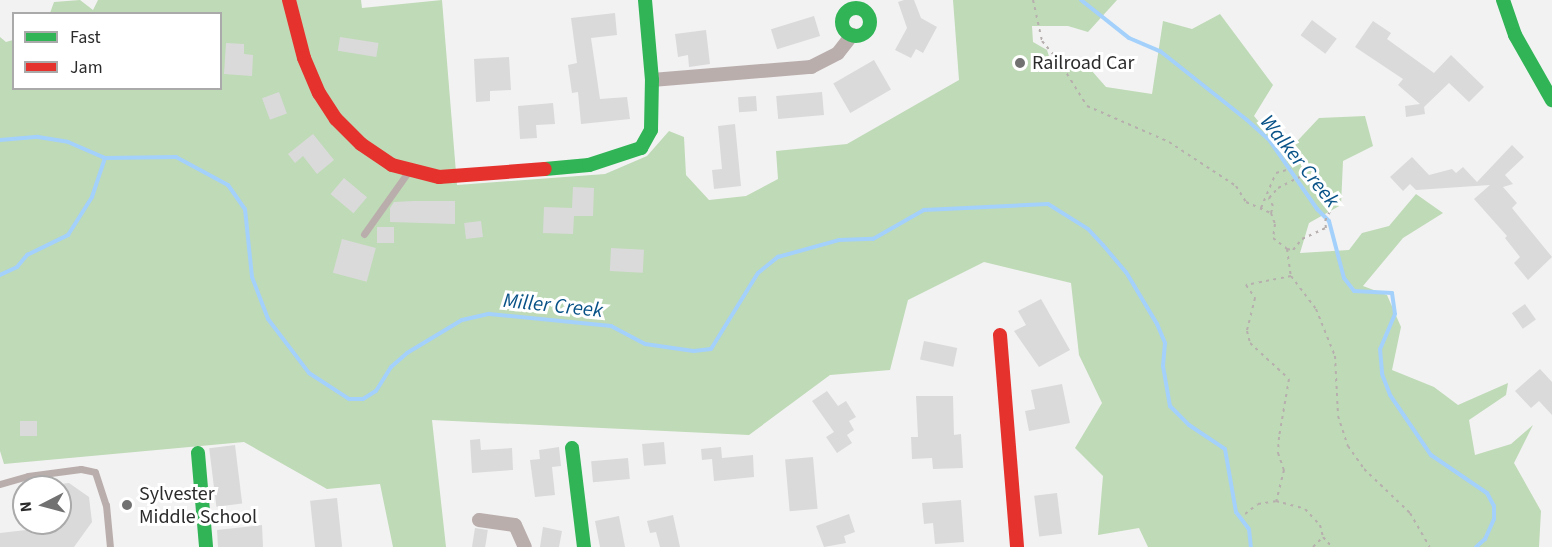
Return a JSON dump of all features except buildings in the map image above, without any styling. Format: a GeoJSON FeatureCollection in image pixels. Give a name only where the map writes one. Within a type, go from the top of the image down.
{"type":"FeatureCollection","features":[{"type":"Feature","properties":{"kind":"street"},"geometry":{"type":"LineString","coordinates":[[289,0],[304,58],[319,93],[336,119],[361,144],[408,172],[439,177],[589,165],[627,155],[648,139],[652,81],[645,0]]}},
{"type":"Feature","properties":{"kind":"street"},"geometry":{"type":"LineString","coordinates":[[1503,0],[1515,34],[1552,100]]}},
{"type":"Feature","properties":{"kind":"street"},"geometry":{"type":"LineString","coordinates":[[652,81],[811,67],[838,53],[852,35]]}},
{"type":"Feature","properties":{"kind":"street"},"geometry":{"type":"LineString","coordinates":[[1000,335],[1017,547]]}},
{"type":"Feature","properties":{"kind":"street"},"geometry":{"type":"LineString","coordinates":[[572,448],[584,547]]}},
{"type":"Feature","properties":{"kind":"street"},"geometry":{"type":"LineString","coordinates":[[198,453],[206,547]]}},
{"type":"Feature","properties":{"kind":"street"},"geometry":{"type":"LineString","coordinates":[[479,520],[515,525],[525,547]]}},
{"type":"Feature","properties":{"kind":"lane"},"geometry":{"type":"LineString","coordinates":[[364,234],[408,172]]}},
{"type":"Feature","properties":{"kind":"lane"},"geometry":{"type":"LineString","coordinates":[[0,484],[28,476],[81,470],[95,472],[106,505],[110,547]]}},
{"type":"Feature","properties":{"kind":"path"},"geometry":{"type":"LineString","coordinates":[[1034,0],[1042,42],[1087,106],[1169,142],[1236,186],[1246,202],[1271,213]]}},
{"type":"Feature","properties":{"kind":"path"},"geometry":{"type":"LineString","coordinates":[[1261,208],[1276,173],[1290,169]]}},
{"type":"Feature","properties":{"kind":"path"},"geometry":{"type":"LineString","coordinates":[[1306,174],[1292,179],[1269,198],[1273,206],[1271,213],[1275,224],[1273,237],[1287,249],[1293,250],[1302,239],[1326,228],[1324,221],[1330,211]]}},
{"type":"Feature","properties":{"kind":"path"},"geometry":{"type":"LineString","coordinates":[[1287,249],[1291,276],[1316,309],[1335,356],[1338,416],[1348,446],[1364,469],[1410,513],[1430,547]]}},
{"type":"Feature","properties":{"kind":"path"},"geometry":{"type":"LineString","coordinates":[[1276,501],[1284,470],[1278,445],[1289,379],[1250,342],[1249,314],[1255,298],[1246,285],[1291,276]]}},
{"type":"Feature","properties":{"kind":"path"},"geometry":{"type":"LineString","coordinates":[[1245,514],[1258,504],[1276,501],[1305,509],[1320,525],[1323,537],[1332,547]]}},
{"type":"Feature","properties":{"kind":"path"},"geometry":{"type":"LineString","coordinates":[[1313,547],[1323,537]]}},
{"type":"Feature","properties":{"kind":"green space"},"geometry":{"type":"Polygon","coordinates":[[[80,0],[93,10],[98,0],[361,0],[362,8],[442,0],[457,185],[605,174],[647,156],[669,131],[684,137],[686,175],[709,200],[746,196],[778,179],[776,151],[847,144],[959,80],[953,0],[1117,0],[1088,32],[1068,26],[1032,26],[1033,42],[1047,50],[1054,72],[1084,62],[1106,87],[1152,94],[1163,21],[1192,29],[1220,14],[1273,85],[1254,116],[1285,154],[1319,118],[1365,116],[1373,146],[1343,161],[1341,205],[1309,223],[1300,253],[1349,250],[1362,233],[1389,226],[1416,194],[1443,213],[1403,238],[1363,286],[1387,295],[1401,327],[1392,370],[1434,387],[1458,405],[1508,383],[1506,395],[1469,420],[1475,455],[1511,444],[1533,425],[1514,463],[1541,511],[1539,547],[1148,547],[1139,528],[1098,535],[1103,476],[1075,448],[1102,403],[1079,355],[1071,283],[984,262],[908,300],[890,370],[830,375],[749,435],[432,420],[446,547],[393,547],[380,484],[327,489],[244,442],[4,464],[0,451],[0,37],[6,42],[12,40],[12,90],[222,90],[222,12],[50,12],[54,2],[80,0]]]}},
{"type":"Feature","properties":{"kind":"waterway","name":"Walker Creek"},"geometry":{"type":"LineString","coordinates":[[1081,0],[1129,38],[1160,51],[1270,141],[1317,209],[1329,221],[1344,278],[1354,291],[1392,293],[1395,314],[1380,349],[1382,374],[1390,395],[1431,455],[1487,493],[1494,506],[1494,519],[1485,539],[1476,547]]}},
{"type":"Feature","properties":{"kind":"waterway","name":"Miller Creek"},"geometry":{"type":"LineString","coordinates":[[0,140],[38,137],[68,142],[105,158],[176,157],[228,185],[245,209],[252,277],[268,319],[309,373],[349,399],[363,399],[376,391],[391,367],[407,353],[462,320],[489,314],[611,326],[645,344],[694,351],[711,349],[758,273],[778,257],[839,240],[873,239],[924,210],[1048,204],[1088,229],[1103,245],[1126,272],[1157,324],[1165,343],[1163,366],[1170,406],[1189,425],[1225,449],[1236,512],[1249,529],[1251,547]]}},
{"type":"Feature","properties":{"kind":"waterway"},"geometry":{"type":"LineString","coordinates":[[0,275],[17,267],[27,255],[68,235],[92,197],[105,158]]}},
{"type":"Feature","properties":{"kind":"traffic: fast"},"geometry":{"type":"LineString","coordinates":[[545,169],[589,165],[641,148],[651,130],[652,80],[645,0]]}},
{"type":"Feature","properties":{"kind":"traffic: fast"},"geometry":{"type":"LineString","coordinates":[[1503,0],[1515,35],[1552,100]]}},
{"type":"Feature","properties":{"kind":"traffic: fast"},"geometry":{"type":"LineString","coordinates":[[856,8],[866,12],[870,22],[866,32],[856,36],[846,32],[842,22],[846,12],[856,8]]}},
{"type":"Feature","properties":{"kind":"traffic: fast"},"geometry":{"type":"LineString","coordinates":[[572,448],[584,547]]}},
{"type":"Feature","properties":{"kind":"traffic: fast"},"geometry":{"type":"LineString","coordinates":[[198,453],[206,547]]}},
{"type":"Feature","properties":{"kind":"traffic: jam"},"geometry":{"type":"LineString","coordinates":[[289,0],[304,58],[319,93],[336,119],[361,144],[392,165],[439,177],[545,169]]}},
{"type":"Feature","properties":{"kind":"traffic: jam"},"geometry":{"type":"LineString","coordinates":[[1000,335],[1017,547]]}},
{"type":"Feature","properties":{"kind":"place","name":"Railroad Car"},"geometry":{"type":"Point","coordinates":[1020,63]}},
{"type":"Feature","properties":{"kind":"place","name":"Sylvester Middle School"},"geometry":{"type":"Point","coordinates":[127,505]}}]}
